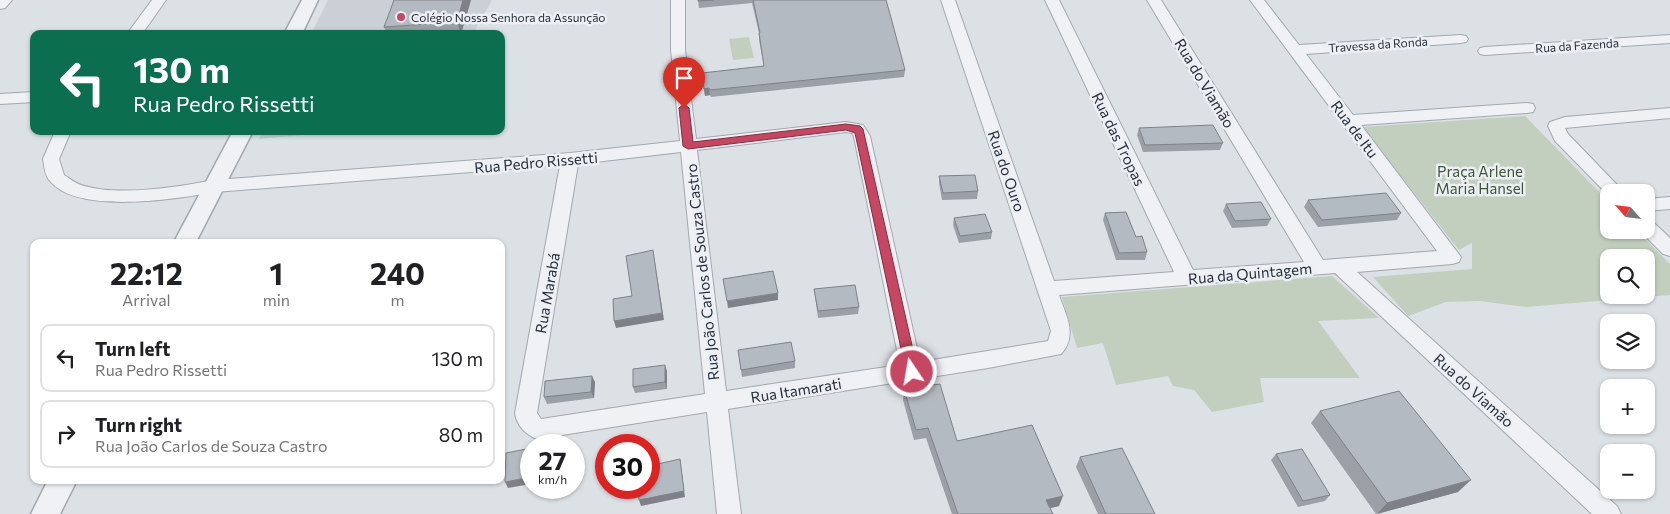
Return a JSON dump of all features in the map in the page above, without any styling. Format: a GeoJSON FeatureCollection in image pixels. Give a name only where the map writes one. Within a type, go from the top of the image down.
{"type":"FeatureCollection","features":[{"type":"Feature","properties":{"kind":"street"},"geometry":{"type":"LineString","coordinates":[[0,5],[5,0]]}},
{"type":"Feature","properties":{"kind":"street"},"geometry":{"type":"LineString","coordinates":[[137,30],[159,0]]}},
{"type":"Feature","properties":{"kind":"street"},"geometry":{"type":"LineString","coordinates":[[295,30],[310,0]]}},
{"type":"Feature","properties":{"kind":"street","name":"Rua João Carlos de Souza Castro"},"geometry":{"type":"LineString","coordinates":[[678,0],[678,50],[729,514]]}},
{"type":"Feature","properties":{"kind":"street","name":"Rua do Ouro"},"geometry":{"type":"LineString","coordinates":[[948,0],[1061,331],[1059,343]]}},
{"type":"Feature","properties":{"kind":"street","name":"Rua das Tropas"},"geometry":{"type":"LineString","coordinates":[[1052,0],[1187,278]]}},
{"type":"Feature","properties":{"kind":"street","name":"Rua do Viamão"},"geometry":{"type":"LineString","coordinates":[[1154,0],[1328,267],[1609,514]]}},
{"type":"Feature","properties":{"kind":"street","name":"Rua de Itu"},"geometry":{"type":"LineString","coordinates":[[1257,0],[1452,257]]}},
{"type":"Feature","properties":{"kind":"street","name":"Rua da Fazenda"},"geometry":{"type":"LineString","coordinates":[[1485,51],[1670,38]]}},
{"type":"Feature","properties":{"kind":"street","name":"Travessa da Ronda"},"geometry":{"type":"LineString","coordinates":[[1295,50],[1461,39]]}},
{"type":"Feature","properties":{"kind":"street"},"geometry":{"type":"LineString","coordinates":[[0,99],[30,97]]}},
{"type":"Feature","properties":{"kind":"street"},"geometry":{"type":"LineString","coordinates":[[1349,121],[1527,108]]}},
{"type":"Feature","properties":{"kind":"street"},"geometry":{"type":"LineString","coordinates":[[1607,184],[1561,137],[1556,126],[1565,122],[1670,113]]}},
{"type":"Feature","properties":{"kind":"street","name":"Rua Pedro Rissetti"},"geometry":{"type":"LineString","coordinates":[[61,135],[51,158],[51,168],[61,183],[72,190],[102,196],[123,196],[185,192],[215,186],[570,159],[846,127],[857,129],[862,136],[912,372]]}},
{"type":"Feature","properties":{"kind":"street"},"geometry":{"type":"LineString","coordinates":[[187,239],[240,135]]}},
{"type":"Feature","properties":{"kind":"street","name":"Rua Marabá"},"geometry":{"type":"LineString","coordinates":[[531,426],[527,420],[526,413],[570,159]]}},
{"type":"Feature","properties":{"kind":"street"},"geometry":{"type":"LineString","coordinates":[[1655,204],[1670,203]]}},
{"type":"Feature","properties":{"kind":"street"},"geometry":{"type":"LineString","coordinates":[[1655,235],[1670,249]]}},
{"type":"Feature","properties":{"kind":"street","name":"Rua da Quintagem"},"geometry":{"type":"LineString","coordinates":[[1047,289],[1452,257]]}},
{"type":"Feature","properties":{"kind":"street","name":"Rua Itamarati"},"geometry":{"type":"LineString","coordinates":[[531,426],[545,430],[1047,351],[1059,343]]}},
{"type":"Feature","properties":{"kind":"street"},"geometry":{"type":"LineString","coordinates":[[45,514],[61,484]]}},
{"type":"Feature","properties":{"kind":"shaded area","name":"Colégio Nossa Senhora da Assunção"},"geometry":{"type":"Polygon","coordinates":[[[328,0],[492,0],[475,30],[313,30],[328,0]]]}},
{"type":"Feature","properties":{"kind":"shaded area"},"geometry":{"type":"Polygon","coordinates":[[[261,135],[302,135],[259,139],[261,135]]]}},
{"type":"Feature","properties":{"kind":"green space"},"geometry":{"type":"Polygon","coordinates":[[[749,37],[754,58],[733,60],[729,39],[749,37]]]}},
{"type":"Feature","properties":{"kind":"green space","name":"Praça Arlene Maria Hansel"},"geometry":{"type":"Polygon","coordinates":[[[1525,116],[1600,193],[1600,239],[1645,239],[1655,249],[1600,249],[1600,301],[1526,307],[1479,301],[1446,302],[1408,316],[1373,277],[1472,269],[1472,243],[1459,250],[1362,127],[1525,116]]]}},
{"type":"Feature","properties":{"kind":"green space"},"geometry":{"type":"Polygon","coordinates":[[[1655,249],[1670,264],[1670,295],[1655,296],[1655,249]]]}},
{"type":"Feature","properties":{"kind":"green space"},"geometry":{"type":"Polygon","coordinates":[[[1332,276],[1379,318],[1318,321],[1360,378],[1260,378],[1264,402],[1212,412],[1194,390],[1173,386],[1168,376],[1116,385],[1103,343],[1077,348],[1062,297],[1332,276]]]}},
{"type":"Feature","properties":{"kind":"building"},"geometry":{"type":"Polygon","coordinates":[[[394,0],[463,0],[457,22],[384,27],[394,0]]]}},
{"type":"Feature","properties":{"kind":"building"},"geometry":{"type":"Polygon","coordinates":[[[753,0],[886,0],[905,70],[710,90],[709,88],[704,89],[702,73],[764,66],[753,0]]]}},
{"type":"Feature","properties":{"kind":"building"},"geometry":{"type":"Polygon","coordinates":[[[1213,125],[1223,143],[1145,145],[1139,128],[1213,125]]]}},
{"type":"Feature","properties":{"kind":"building"},"geometry":{"type":"Polygon","coordinates":[[[975,175],[978,191],[943,193],[939,176],[975,175]]]}},
{"type":"Feature","properties":{"kind":"building"},"geometry":{"type":"Polygon","coordinates":[[[1386,193],[1401,213],[1322,220],[1308,200],[1386,193]]]}},
{"type":"Feature","properties":{"kind":"building"},"geometry":{"type":"Polygon","coordinates":[[[1261,202],[1271,219],[1235,221],[1226,204],[1261,202]]]}},
{"type":"Feature","properties":{"kind":"building"},"geometry":{"type":"Polygon","coordinates":[[[1126,212],[1136,237],[1142,236],[1147,252],[1119,253],[1105,213],[1126,212]]]}},
{"type":"Feature","properties":{"kind":"building"},"geometry":{"type":"Polygon","coordinates":[[[985,214],[992,232],[960,236],[954,218],[985,214]]]}},
{"type":"Feature","properties":{"kind":"building"},"geometry":{"type":"Polygon","coordinates":[[[653,250],[662,313],[614,321],[613,299],[632,296],[626,256],[653,250]]]}},
{"type":"Feature","properties":{"kind":"building"},"geometry":{"type":"Polygon","coordinates":[[[773,271],[778,293],[727,301],[723,279],[773,271]]]}},
{"type":"Feature","properties":{"kind":"building"},"geometry":{"type":"Polygon","coordinates":[[[855,285],[859,307],[818,311],[814,289],[855,285]]]}},
{"type":"Feature","properties":{"kind":"building"},"geometry":{"type":"Polygon","coordinates":[[[791,342],[795,361],[741,370],[738,350],[791,342]]]}},
{"type":"Feature","properties":{"kind":"building"},"geometry":{"type":"Polygon","coordinates":[[[665,365],[665,382],[633,387],[633,369],[665,365]]]}},
{"type":"Feature","properties":{"kind":"building"},"geometry":{"type":"Polygon","coordinates":[[[592,376],[591,392],[544,397],[545,381],[592,376]]]}},
{"type":"Feature","properties":{"kind":"building"},"geometry":{"type":"Polygon","coordinates":[[[940,384],[957,441],[1032,425],[1063,496],[1046,500],[1053,514],[958,514],[928,428],[916,430],[904,389],[940,384]]]}},
{"type":"Feature","properties":{"kind":"building"},"geometry":{"type":"Polygon","coordinates":[[[1399,391],[1471,480],[1387,503],[1320,411],[1399,391]]]}},
{"type":"Feature","properties":{"kind":"building"},"geometry":{"type":"Polygon","coordinates":[[[1122,448],[1155,514],[1106,514],[1080,457],[1122,448]]]}},
{"type":"Feature","properties":{"kind":"building"},"geometry":{"type":"Polygon","coordinates":[[[1302,449],[1330,495],[1303,501],[1276,454],[1302,449]]]}},
{"type":"Feature","properties":{"kind":"building"},"geometry":{"type":"Polygon","coordinates":[[[520,450],[520,479],[505,482],[506,453],[520,450]]]}},
{"type":"Feature","properties":{"kind":"building"},"geometry":{"type":"Polygon","coordinates":[[[680,459],[684,491],[660,496],[660,464],[680,459]]]}},
{"type":"Feature","properties":{"kind":"place","name":"Colégio Nossa Senhora da Assunção"},"geometry":{"type":"Point","coordinates":[401,17]}},
{"type":"Feature","properties":{"kind":"route"},"geometry":{"type":"LineString","coordinates":[[684,108],[688,146],[846,127],[857,129],[860,132],[912,372]]}}]}
